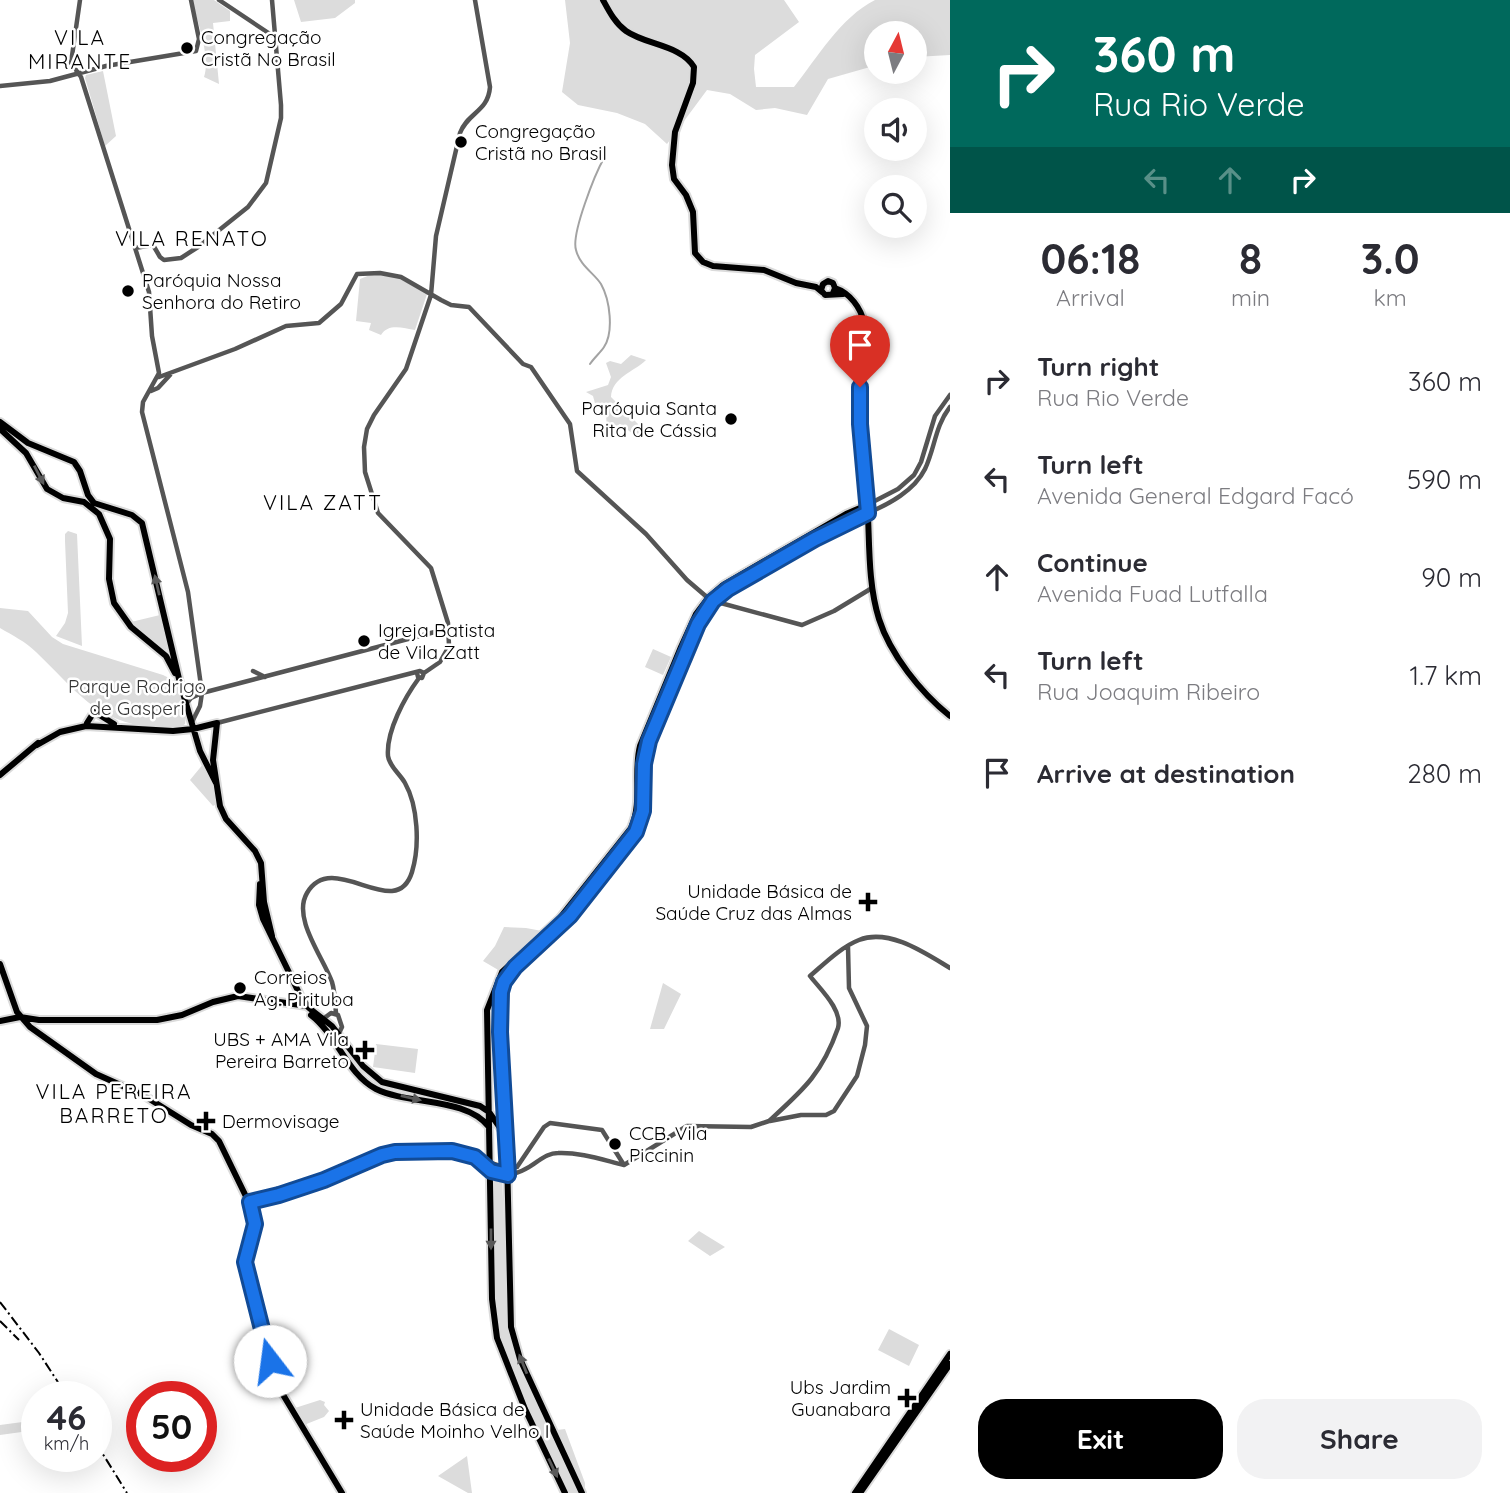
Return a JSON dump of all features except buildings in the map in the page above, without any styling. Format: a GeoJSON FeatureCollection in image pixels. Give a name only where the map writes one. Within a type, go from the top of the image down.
{"type":"FeatureCollection","features":[{"type":"Feature","properties":{"kind":"main road"},"geometry":{"type":"LineString","coordinates":[[603,0],[617,23],[628,32],[682,55],[694,66],[693,83],[675,132],[672,165],[674,179],[686,195],[693,212],[694,248],[698,257],[713,266],[764,270],[796,283],[822,288],[827,295],[834,290]]}},
{"type":"Feature","properties":{"kind":"main road"},"geometry":{"type":"LineString","coordinates":[[822,288],[825,282],[831,282],[834,290],[848,296],[858,306],[864,320],[859,410],[873,587],[880,620],[891,648],[937,705],[950,716]]}},
{"type":"Feature","properties":{"kind":"main road"},"geometry":{"type":"LineString","coordinates":[[0,422],[28,443],[74,462],[94,503],[132,515],[142,523],[178,677],[187,699],[201,755],[216,783]]}},
{"type":"Feature","properties":{"kind":"main road"},"geometry":{"type":"LineString","coordinates":[[0,429],[26,453],[47,489],[63,498],[89,505],[103,519],[110,539],[109,579],[114,604],[131,627],[164,655],[178,677]]}},
{"type":"Feature","properties":{"kind":"main road"},"geometry":{"type":"LineString","coordinates":[[73,499],[83,496],[85,486]]}},
{"type":"Feature","properties":{"kind":"main road"},"geometry":{"type":"LineString","coordinates":[[565,1493],[525,1409],[497,1338],[492,1299],[487,1014],[502,972],[571,905],[631,828],[638,810],[637,760],[640,746],[696,614],[715,598],[846,514],[859,503],[866,488]]}},
{"type":"Feature","properties":{"kind":"main road"},"geometry":{"type":"LineString","coordinates":[[846,514],[867,505]]}},
{"type":"Feature","properties":{"kind":"main road"},"geometry":{"type":"LineString","coordinates":[[103,519],[104,512],[110,510]]}},
{"type":"Feature","properties":{"kind":"main road"},"geometry":{"type":"LineString","coordinates":[[819,533],[868,513]]}},
{"type":"Feature","properties":{"kind":"main road"},"geometry":{"type":"LineString","coordinates":[[501,1156],[506,1136],[500,1032],[501,992],[504,982],[515,967],[570,916],[636,832],[643,811],[644,764],[649,741],[698,624],[715,598]]}},
{"type":"Feature","properties":{"kind":"main road"},"geometry":{"type":"LineString","coordinates":[[164,655],[172,652]]}},
{"type":"Feature","properties":{"kind":"main road"},"geometry":{"type":"LineString","coordinates":[[87,723],[96,713],[114,723],[133,728]]}},
{"type":"Feature","properties":{"kind":"main road"},"geometry":{"type":"LineString","coordinates":[[177,731],[186,724],[189,713]]}},
{"type":"Feature","properties":{"kind":"main road"},"geometry":{"type":"LineString","coordinates":[[0,775],[59,729],[87,723],[114,723]]}},
{"type":"Feature","properties":{"kind":"main road"},"geometry":{"type":"LineString","coordinates":[[37,745],[60,732],[77,727],[177,731],[217,723],[214,753],[222,814],[256,852],[261,863],[264,914],[305,1007],[382,1082],[476,1105],[489,1112],[506,1136]]}},
{"type":"Feature","properties":{"kind":"main road"},"geometry":{"type":"LineString","coordinates":[[201,755],[209,758],[214,753]]}},
{"type":"Feature","properties":{"kind":"main road"},"geometry":{"type":"LineString","coordinates":[[0,964],[22,1019],[35,1031],[96,1074],[143,1095],[214,1135],[228,1156],[250,1202],[255,1224],[245,1262],[273,1371],[292,1410],[342,1493]]}},
{"type":"Feature","properties":{"kind":"main road"},"geometry":{"type":"LineString","coordinates":[[0,1021],[157,1020],[182,1015],[231,996],[305,1007]]}},
{"type":"Feature","properties":{"kind":"main road"},"geometry":{"type":"LineString","coordinates":[[35,1031],[39,1020]]}},
{"type":"Feature","properties":{"kind":"main road"},"geometry":{"type":"LineString","coordinates":[[336,1037],[359,1074],[376,1089],[474,1114],[490,1128]]}},
{"type":"Feature","properties":{"kind":"main road"},"geometry":{"type":"LineString","coordinates":[[476,1105],[483,1101],[488,1091]]}},
{"type":"Feature","properties":{"kind":"main road"},"geometry":{"type":"LineString","coordinates":[[491,1143],[508,1172],[509,1287],[513,1337],[531,1383],[582,1493]]}},
{"type":"Feature","properties":{"kind":"main road"},"geometry":{"type":"LineString","coordinates":[[855,1493],[950,1354]]}},
{"type":"Feature","properties":{"kind":"main road"},"geometry":{"type":"LineString","coordinates":[[860,1493],[950,1364]]}},
{"type":"Feature","properties":{"kind":"street"},"geometry":{"type":"LineString","coordinates":[[80,0],[71,59],[80,76],[150,297],[152,336],[160,378]]}},
{"type":"Feature","properties":{"kind":"street"},"geometry":{"type":"LineString","coordinates":[[0,86],[80,76],[106,66],[198,49],[199,38],[191,0]]}},
{"type":"Feature","properties":{"kind":"street"},"geometry":{"type":"LineString","coordinates":[[219,0],[273,37]]}},
{"type":"Feature","properties":{"kind":"street"},"geometry":{"type":"LineString","coordinates":[[135,248],[153,245],[164,260],[186,256],[248,207],[265,183],[281,118],[272,0]]}},
{"type":"Feature","properties":{"kind":"street"},"geometry":{"type":"LineString","coordinates":[[336,1037],[342,1027],[340,1017],[336,1013],[333,986],[309,932],[302,913],[303,905],[312,886],[325,878],[339,878],[388,891],[406,883],[412,874],[416,838],[413,807],[407,788],[390,763],[388,753],[401,705],[420,671],[424,673],[440,662],[449,646],[450,628],[430,568],[378,513],[365,472],[365,447],[367,429],[381,402],[406,369],[431,295],[436,236],[457,140],[465,122],[484,106],[489,95],[489,80],[475,0]]}},
{"type":"Feature","properties":{"kind":"street"},"geometry":{"type":"LineString","coordinates":[[195,729],[202,693],[188,592],[142,407],[160,378],[178,369],[235,349],[286,326],[319,323],[341,304],[357,274],[380,273],[401,277],[451,305],[469,307],[523,364],[531,367],[570,424],[577,471],[646,534],[682,575],[701,590],[715,598],[803,625],[834,611],[873,587]]}},
{"type":"Feature","properties":{"kind":"street"},"geometry":{"type":"LineString","coordinates":[[150,392],[178,369]]}},
{"type":"Feature","properties":{"kind":"street"},"geometry":{"type":"LineString","coordinates":[[160,378],[170,375]]}},
{"type":"Feature","properties":{"kind":"street"},"geometry":{"type":"LineString","coordinates":[[867,505],[898,489],[918,470],[932,424],[950,395]]}},
{"type":"Feature","properties":{"kind":"street"},"geometry":{"type":"LineString","coordinates":[[868,513],[912,487],[925,469],[941,419],[950,407]]}},
{"type":"Feature","properties":{"kind":"street"},"geometry":{"type":"LineString","coordinates":[[898,489],[901,495]]}},
{"type":"Feature","properties":{"kind":"street"},"geometry":{"type":"LineString","coordinates":[[187,699],[450,628]]}},
{"type":"Feature","properties":{"kind":"street"},"geometry":{"type":"LineString","coordinates":[[253,671],[266,678]]}},
{"type":"Feature","properties":{"kind":"street"},"geometry":{"type":"LineString","coordinates":[[217,723],[418,676]]}},
{"type":"Feature","properties":{"kind":"street"},"geometry":{"type":"LineString","coordinates":[[769,1121],[816,1075],[835,1037],[839,1022],[833,1007],[810,976],[861,939],[884,938],[914,948],[950,968]]}},
{"type":"Feature","properties":{"kind":"street"},"geometry":{"type":"LineString","coordinates":[[475,1157],[491,1171],[508,1172],[522,1172],[544,1157],[556,1153],[624,1165],[687,1126],[751,1127],[769,1121],[827,1115],[836,1109],[857,1076],[867,1030],[862,1011],[849,988],[848,947]]}},
{"type":"Feature","properties":{"kind":"street"},"geometry":{"type":"LineString","coordinates":[[322,1021],[329,1014],[336,1013]]}},
{"type":"Feature","properties":{"kind":"street"},"geometry":{"type":"LineString","coordinates":[[781,1110],[779,1116],[782,1119]]}},
{"type":"Feature","properties":{"kind":"street"},"geometry":{"type":"LineString","coordinates":[[508,1172],[517,1167],[544,1127],[555,1123],[602,1130],[624,1165]]}},
{"type":"Feature","properties":{"kind":"street"},"geometry":{"type":"LineString","coordinates":[[250,1202],[324,1180],[388,1153],[452,1151],[491,1162],[508,1172]]}},
{"type":"Feature","properties":{"kind":"street"},"geometry":{"type":"LineString","coordinates":[[517,1167],[522,1172]]}},
{"type":"Feature","properties":{"kind":"green space"},"geometry":{"type":"Polygon","coordinates":[[[192,0],[214,0],[230,11],[230,21],[213,23],[219,84],[204,77],[205,49],[192,0]]]}},
{"type":"Feature","properties":{"kind":"green space"},"geometry":{"type":"Polygon","coordinates":[[[294,0],[355,0],[355,3],[335,18],[301,22],[294,0]]]}},
{"type":"Feature","properties":{"kind":"green space"},"geometry":{"type":"Polygon","coordinates":[[[565,0],[784,0],[799,22],[755,55],[756,87],[794,87],[840,27],[875,0],[950,0],[950,55],[928,56],[928,21],[864,21],[864,69],[828,79],[807,115],[775,108],[756,110],[730,94],[707,90],[667,144],[645,124],[617,113],[578,105],[562,92],[570,43],[565,0]]]}},
{"type":"Feature","properties":{"kind":"green space"},"geometry":{"type":"Polygon","coordinates":[[[103,71],[116,136],[105,146],[85,78],[86,75],[103,71]]]}},
{"type":"Feature","properties":{"kind":"green space"},"geometry":{"type":"Polygon","coordinates":[[[380,274],[399,278],[427,294],[415,330],[392,328],[381,335],[369,330],[371,323],[356,321],[360,279],[380,274]]]}},
{"type":"Feature","properties":{"kind":"green space"},"geometry":{"type":"Polygon","coordinates":[[[631,355],[646,360],[615,384],[611,397],[638,424],[640,431],[637,437],[620,424],[607,432],[606,413],[596,407],[593,396],[586,392],[608,385],[611,377],[606,363],[610,361],[621,364],[631,355]]]}},
{"type":"Feature","properties":{"kind":"green space"},"geometry":{"type":"Polygon","coordinates":[[[68,531],[77,534],[82,646],[56,636],[68,613],[65,534],[68,531]]]}},
{"type":"Feature","properties":{"kind":"green space"},"geometry":{"type":"Polygon","coordinates":[[[715,606],[692,662],[680,675],[702,624],[715,606]]]}},
{"type":"Feature","properties":{"kind":"green space","name":"Parque Rodrigo de Gasperi"},"geometry":{"type":"Polygon","coordinates":[[[0,608],[28,611],[52,637],[63,644],[175,681],[186,712],[185,724],[170,729],[134,724],[101,711],[75,691],[32,648],[0,628],[0,608]]]}},
{"type":"Feature","properties":{"kind":"green space"},"geometry":{"type":"Polygon","coordinates":[[[160,615],[167,649],[165,651],[131,622],[160,615]]]}},
{"type":"Feature","properties":{"kind":"green space"},"geometry":{"type":"Polygon","coordinates":[[[653,649],[671,657],[663,675],[645,667],[653,649]]]}},
{"type":"Feature","properties":{"kind":"green space"},"geometry":{"type":"Polygon","coordinates":[[[204,763],[215,788],[216,804],[213,806],[190,780],[204,763]]]}},
{"type":"Feature","properties":{"kind":"green space"},"geometry":{"type":"Polygon","coordinates":[[[504,927],[542,931],[500,971],[483,961],[495,946],[504,927]]]}},
{"type":"Feature","properties":{"kind":"green space"},"geometry":{"type":"Polygon","coordinates":[[[663,983],[681,994],[664,1029],[650,1029],[663,983]]]}},
{"type":"Feature","properties":{"kind":"green space"},"geometry":{"type":"Polygon","coordinates":[[[376,1044],[418,1049],[415,1073],[373,1067],[376,1044]]]}},
{"type":"Feature","properties":{"kind":"green space"},"geometry":{"type":"Polygon","coordinates":[[[493,1174],[502,1176],[508,1314],[518,1359],[579,1493],[569,1493],[508,1364],[496,1318],[493,1174]]]}},
{"type":"Feature","properties":{"kind":"green space"},"geometry":{"type":"Polygon","coordinates":[[[699,1231],[725,1247],[710,1256],[688,1241],[699,1231]]]}},
{"type":"Feature","properties":{"kind":"green space"},"geometry":{"type":"Polygon","coordinates":[[[889,1329],[919,1345],[909,1366],[878,1350],[889,1329]]]}},
{"type":"Feature","properties":{"kind":"green space"},"geometry":{"type":"Polygon","coordinates":[[[320,1400],[325,1402],[324,1405],[329,1411],[324,1417],[304,1425],[295,1408],[320,1400]]]}},
{"type":"Feature","properties":{"kind":"green space"},"geometry":{"type":"Polygon","coordinates":[[[21,1422],[21,1432],[0,1435],[0,1425],[21,1422]]]}},
{"type":"Feature","properties":{"kind":"green space"},"geometry":{"type":"Polygon","coordinates":[[[565,1429],[585,1483],[585,1493],[557,1430],[565,1429]]]}},
{"type":"Feature","properties":{"kind":"green space"},"geometry":{"type":"Polygon","coordinates":[[[467,1456],[472,1493],[438,1476],[467,1456]]]}},
{"type":"Feature","properties":{"kind":"waterway"},"geometry":{"type":"LineString","coordinates":[[590,364],[607,341],[609,307],[601,284],[581,261],[575,242],[585,204],[604,158]]}},
{"type":"Feature","properties":{"kind":"railway"},"geometry":{"type":"LineString","coordinates":[[0,1302],[57,1381]]}},
{"type":"Feature","properties":{"kind":"railway"},"geometry":{"type":"LineString","coordinates":[[0,1321],[19,1340]]}},
{"type":"Feature","properties":{"kind":"railway"},"geometry":{"type":"LineString","coordinates":[[112,1469],[127,1493]]}},
{"type":"Feature","properties":{"kind":"place","name":"Congregação Cristã No Brasil"},"geometry":{"type":"Point","coordinates":[187,48]}},
{"type":"Feature","properties":{"kind":"place","name":"Congregação Cristã no Brasil"},"geometry":{"type":"Point","coordinates":[461,142]}},
{"type":"Feature","properties":{"kind":"place","name":"Paróquia Nossa Senhora do Retiro"},"geometry":{"type":"Point","coordinates":[128,291]}},
{"type":"Feature","properties":{"kind":"place","name":"Paróquia Santa Rita de Cássia"},"geometry":{"type":"Point","coordinates":[731,419]}},
{"type":"Feature","properties":{"kind":"place","name":"Igreja Batista de Vila Zatt"},"geometry":{"type":"Point","coordinates":[364,641]}},
{"type":"Feature","properties":{"kind":"place","name":"Unidade Básica de Saúde Cruz das Almas"},"geometry":{"type":"Point","coordinates":[868,902]}},
{"type":"Feature","properties":{"kind":"place","name":"Correios Ag. Pirituba"},"geometry":{"type":"Point","coordinates":[240,988]}},
{"type":"Feature","properties":{"kind":"place","name":"UBS + AMA Vila Pereira Barreto"},"geometry":{"type":"Point","coordinates":[365,1050]}},
{"type":"Feature","properties":{"kind":"place","name":"Dermovisage"},"geometry":{"type":"Point","coordinates":[206,1121]}},
{"type":"Feature","properties":{"kind":"place","name":"CCB. Vila Piccinin"},"geometry":{"type":"Point","coordinates":[615,1144]}},
{"type":"Feature","properties":{"kind":"place","name":"Ubs Jardim Guanabara"},"geometry":{"type":"Point","coordinates":[907,1398]}},
{"type":"Feature","properties":{"kind":"place","name":"Unidade Básica de Saúde Moinho Velho I"},"geometry":{"type":"Point","coordinates":[344,1420]}},
{"type":"Feature","properties":{"kind":"district","name":"VILA MIRANTE"},"geometry":{"type":"Point","coordinates":[80,50]}},
{"type":"Feature","properties":{"kind":"district","name":"VILA RENATO"},"geometry":{"type":"Point","coordinates":[192,239]}},
{"type":"Feature","properties":{"kind":"district","name":"VILA ZATT"},"geometry":{"type":"Point","coordinates":[323,503]}},
{"type":"Feature","properties":{"kind":"district","name":"VILA PEREIRA BARRETO"},"geometry":{"type":"Point","coordinates":[114,1104]}},
{"type":"Feature","properties":{"kind":"route"},"geometry":{"type":"LineString","coordinates":[[270,1361],[245,1262],[255,1224],[250,1202],[324,1180],[395,1152],[452,1151],[475,1157],[491,1171],[508,1175],[500,1032],[501,992],[504,982],[515,967],[570,916],[636,832],[643,811],[646,749],[684,654],[705,612],[728,589],[815,539],[868,513],[859,410],[860,387]]}}]}
